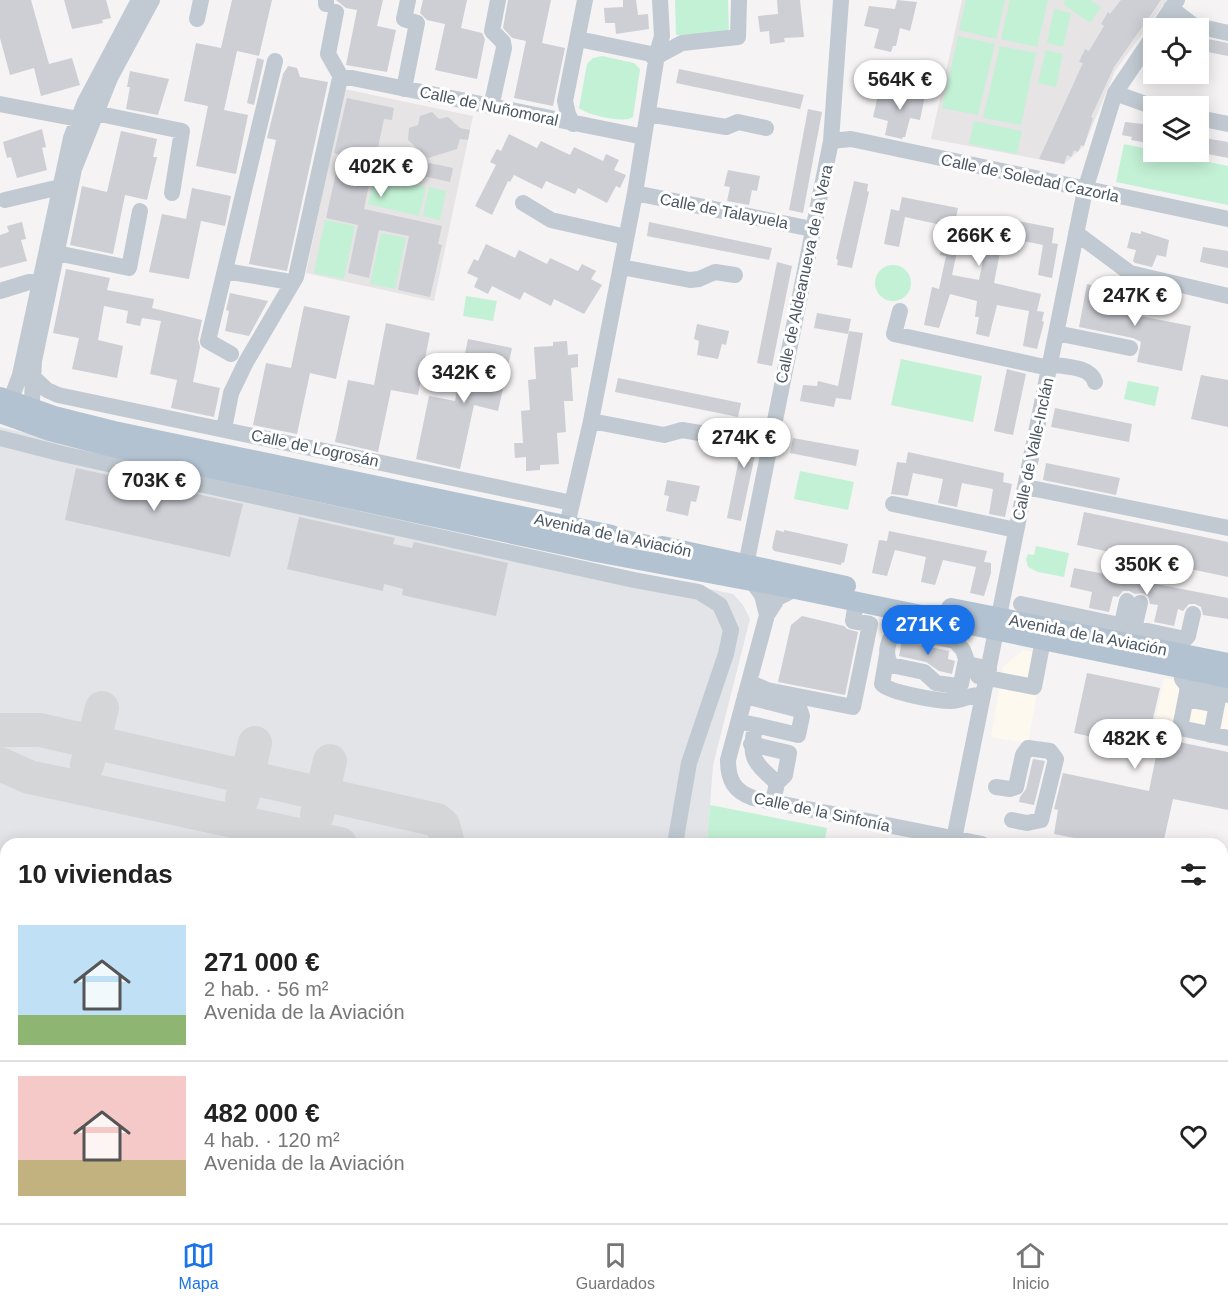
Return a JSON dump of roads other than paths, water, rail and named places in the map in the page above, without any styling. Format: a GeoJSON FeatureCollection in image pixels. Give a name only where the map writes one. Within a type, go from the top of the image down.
{"type":"FeatureCollection","features":[{"type":"Feature","properties":{"kind":"main road","name":"Avenida de la Aviación"},"geometry":{"type":"LineString","coordinates":[[18,407],[114,431],[612,535]]}},
{"type":"Feature","properties":{"kind":"main road","name":"Avenida de la Aviación"},"geometry":{"type":"LineString","coordinates":[[18,407],[112,447],[562,545],[748,573],[998,625],[1043,640],[1173,666],[1221,703]]}},
{"type":"Feature","properties":{"kind":"main road","name":"Avenida de la Aviación"},"geometry":{"type":"LineString","coordinates":[[662,546],[795,589],[856,602],[998,625],[1125,632],[1228,663]]}},
{"type":"Feature","properties":{"kind":"street"},"geometry":{"type":"LineString","coordinates":[[52,252],[60,187],[78,119],[139,0]]}},
{"type":"Feature","properties":{"kind":"street"},"geometry":{"type":"LineString","coordinates":[[18,407],[20,375],[74,169],[119,58],[152,0]]}},
{"type":"Feature","properties":{"kind":"street"},"geometry":{"type":"LineString","coordinates":[[197,20],[201,0]]}},
{"type":"Feature","properties":{"kind":"street"},"geometry":{"type":"LineString","coordinates":[[404,89],[417,23],[404,19],[408,0]]}},
{"type":"Feature","properties":{"kind":"street"},"geometry":{"type":"LineString","coordinates":[[491,107],[504,48],[503,42],[492,30],[498,0]]}},
{"type":"Feature","properties":{"kind":"street"},"geometry":{"type":"LineString","coordinates":[[573,124],[565,101],[585,0]]}},
{"type":"Feature","properties":{"kind":"street"},"geometry":{"type":"LineString","coordinates":[[562,545],[591,421],[635,193],[662,36],[660,0]]}},
{"type":"Feature","properties":{"kind":"street"},"geometry":{"type":"LineString","coordinates":[[659,54],[671,32],[669,0]]}},
{"type":"Feature","properties":{"kind":"street"},"geometry":{"type":"LineString","coordinates":[[659,54],[678,41],[732,34],[733,0]]}},
{"type":"Feature","properties":{"kind":"street"},"geometry":{"type":"LineString","coordinates":[[578,39],[659,54],[682,43],[738,37],[739,0]]}},
{"type":"Feature","properties":{"kind":"street","name":"Calle de Aldeanueva de la Vera"},"geometry":{"type":"LineString","coordinates":[[748,573],[812,229],[831,141],[841,0]]}},
{"type":"Feature","properties":{"kind":"street"},"geometry":{"type":"LineString","coordinates":[[1165,18],[1174,4],[1193,25],[1228,33]]}},
{"type":"Feature","properties":{"kind":"street"},"geometry":{"type":"LineString","coordinates":[[224,429],[231,393],[246,362],[296,277],[339,80],[328,54],[329,6]]}},
{"type":"Feature","properties":{"kind":"street","name":"Calle de Valle-Inclán"},"geometry":{"type":"LineString","coordinates":[[955,838],[1085,190],[1115,93],[1143,51]]}},
{"type":"Feature","properties":{"kind":"street"},"geometry":{"type":"LineString","coordinates":[[231,354],[208,341],[275,61]]}},
{"type":"Feature","properties":{"kind":"street","name":"Calle de Nuñomoral"},"geometry":{"type":"LineString","coordinates":[[339,80],[404,89],[644,137]]}},
{"type":"Feature","properties":{"kind":"street"},"geometry":{"type":"LineString","coordinates":[[1115,93],[1143,103]]}},
{"type":"Feature","properties":{"kind":"street"},"geometry":{"type":"LineString","coordinates":[[0,104],[78,119],[95,113],[182,131],[172,193]]}},
{"type":"Feature","properties":{"kind":"street"},"geometry":{"type":"LineString","coordinates":[[648,114],[726,127],[738,122],[766,128]]}},
{"type":"Feature","properties":{"kind":"street"},"geometry":{"type":"LineString","coordinates":[[1209,120],[1228,124]]}},
{"type":"Feature","properties":{"kind":"street","name":"Calle de Soledad Cazorla"},"geometry":{"type":"LineString","coordinates":[[831,141],[851,139],[1228,219]]}},
{"type":"Feature","properties":{"kind":"street"},"geometry":{"type":"LineString","coordinates":[[5,200],[60,187]]}},
{"type":"Feature","properties":{"kind":"street","name":"Calle de Talayuela"},"geometry":{"type":"LineString","coordinates":[[635,193],[812,229]]}},
{"type":"Feature","properties":{"kind":"street"},"geometry":{"type":"LineString","coordinates":[[523,203],[551,220],[626,237]]}},
{"type":"Feature","properties":{"kind":"street"},"geometry":{"type":"LineString","coordinates":[[52,252],[129,268],[140,211]]}},
{"type":"Feature","properties":{"kind":"street"},"geometry":{"type":"LineString","coordinates":[[1076,233],[1130,273],[1228,296]]}},
{"type":"Feature","properties":{"kind":"street"},"geometry":{"type":"LineString","coordinates":[[621,267],[690,280],[717,272],[735,275]]}},
{"type":"Feature","properties":{"kind":"street"},"geometry":{"type":"LineString","coordinates":[[225,271],[285,281]]}},
{"type":"Feature","properties":{"kind":"street"},"geometry":{"type":"LineString","coordinates":[[0,291],[29,282],[45,282]]}},
{"type":"Feature","properties":{"kind":"street"},"geometry":{"type":"LineString","coordinates":[[18,407],[32,376],[45,282]]}},
{"type":"Feature","properties":{"kind":"street","name":"Calle de Valle-Inclán"},"geometry":{"type":"LineString","coordinates":[[900,311],[894,334],[1050,366]]}},
{"type":"Feature","properties":{"kind":"street"},"geometry":{"type":"LineString","coordinates":[[1056,333],[1130,348]]}},
{"type":"Feature","properties":{"kind":"street"},"geometry":{"type":"LineString","coordinates":[[1050,366],[1088,372],[1093,376],[1095,382]]}},
{"type":"Feature","properties":{"kind":"street","name":"Calle de Logrosán"},"geometry":{"type":"LineString","coordinates":[[32,376],[47,390],[58,395],[572,502]]}},
{"type":"Feature","properties":{"kind":"street","name":"Calle de Logrosán"},"geometry":{"type":"LineString","coordinates":[[18,407],[58,395]]}},
{"type":"Feature","properties":{"kind":"street"},"geometry":{"type":"LineString","coordinates":[[591,421],[664,435],[682,430],[706,434]]}},
{"type":"Feature","properties":{"kind":"street"},"geometry":{"type":"LineString","coordinates":[[0,438],[63,454],[629,579],[699,592],[720,605],[730,630],[726,654],[689,763],[676,838]]}},
{"type":"Feature","properties":{"kind":"street"},"geometry":{"type":"LineString","coordinates":[[1026,487],[1228,528]]}},
{"type":"Feature","properties":{"kind":"street","name":"Calle de Valle-Inclán"},"geometry":{"type":"LineString","coordinates":[[893,504],[1016,530]]}},
{"type":"Feature","properties":{"kind":"street","name":"Avenida de la Aviación"},"geometry":{"type":"LineString","coordinates":[[612,535],[662,546]]}},
{"type":"Feature","properties":{"kind":"street"},"geometry":{"type":"LineString","coordinates":[[748,573],[762,595],[767,615]]}},
{"type":"Feature","properties":{"kind":"street","name":"Calle de la Sinfonía"},"geometry":{"type":"LineString","coordinates":[[795,589],[778,598],[767,615],[728,760],[728,773],[733,786],[741,794],[936,838]]}},
{"type":"Feature","properties":{"kind":"street"},"geometry":{"type":"LineString","coordinates":[[747,689],[767,690],[853,707],[870,624],[854,621],[856,602]]}},
{"type":"Feature","properties":{"kind":"street"},"geometry":{"type":"LineString","coordinates":[[1125,632],[1134,602]]}},
{"type":"Feature","properties":{"kind":"street"},"geometry":{"type":"LineString","coordinates":[[1021,604],[1125,632],[1186,638],[1193,614]]}},
{"type":"Feature","properties":{"kind":"street"},"geometry":{"type":"LineString","coordinates":[[898,630],[903,630],[955,641],[960,646],[962,679],[951,701],[886,687],[882,677],[891,636],[898,630]]}},
{"type":"Feature","properties":{"kind":"street"},"geometry":{"type":"LineString","coordinates":[[887,655],[891,665],[924,672],[936,683],[957,686],[962,679],[988,673],[1034,687],[1043,640]]}},
{"type":"Feature","properties":{"kind":"street"},"geometry":{"type":"LineString","coordinates":[[1173,666],[1184,708]]}},
{"type":"Feature","properties":{"kind":"street"},"geometry":{"type":"LineString","coordinates":[[962,679],[974,694],[983,696]]}},
{"type":"Feature","properties":{"kind":"street"},"geometry":{"type":"LineString","coordinates":[[738,721],[798,735],[802,716],[800,710],[747,689]]}},
{"type":"Feature","properties":{"kind":"street"},"geometry":{"type":"LineString","coordinates":[[1184,708],[1221,703]]}},
{"type":"Feature","properties":{"kind":"street"},"geometry":{"type":"LineString","coordinates":[[1184,708],[1221,703]]}},
{"type":"Feature","properties":{"kind":"street"},"geometry":{"type":"LineString","coordinates":[[1221,703],[1228,738]]}},
{"type":"Feature","properties":{"kind":"street"},"geometry":{"type":"LineString","coordinates":[[783,731],[788,707]]}},
{"type":"Feature","properties":{"kind":"street"},"geometry":{"type":"LineString","coordinates":[[756,725],[764,747]]}},
{"type":"Feature","properties":{"kind":"street"},"geometry":{"type":"LineString","coordinates":[[773,802],[777,783],[785,775],[789,753],[764,747],[753,755],[761,769],[777,783]]}},
{"type":"Feature","properties":{"kind":"street"},"geometry":{"type":"LineString","coordinates":[[996,788],[1016,787],[1023,755],[1029,748],[1050,751],[1056,759],[1041,820],[1027,823],[1012,820]]}}]}
